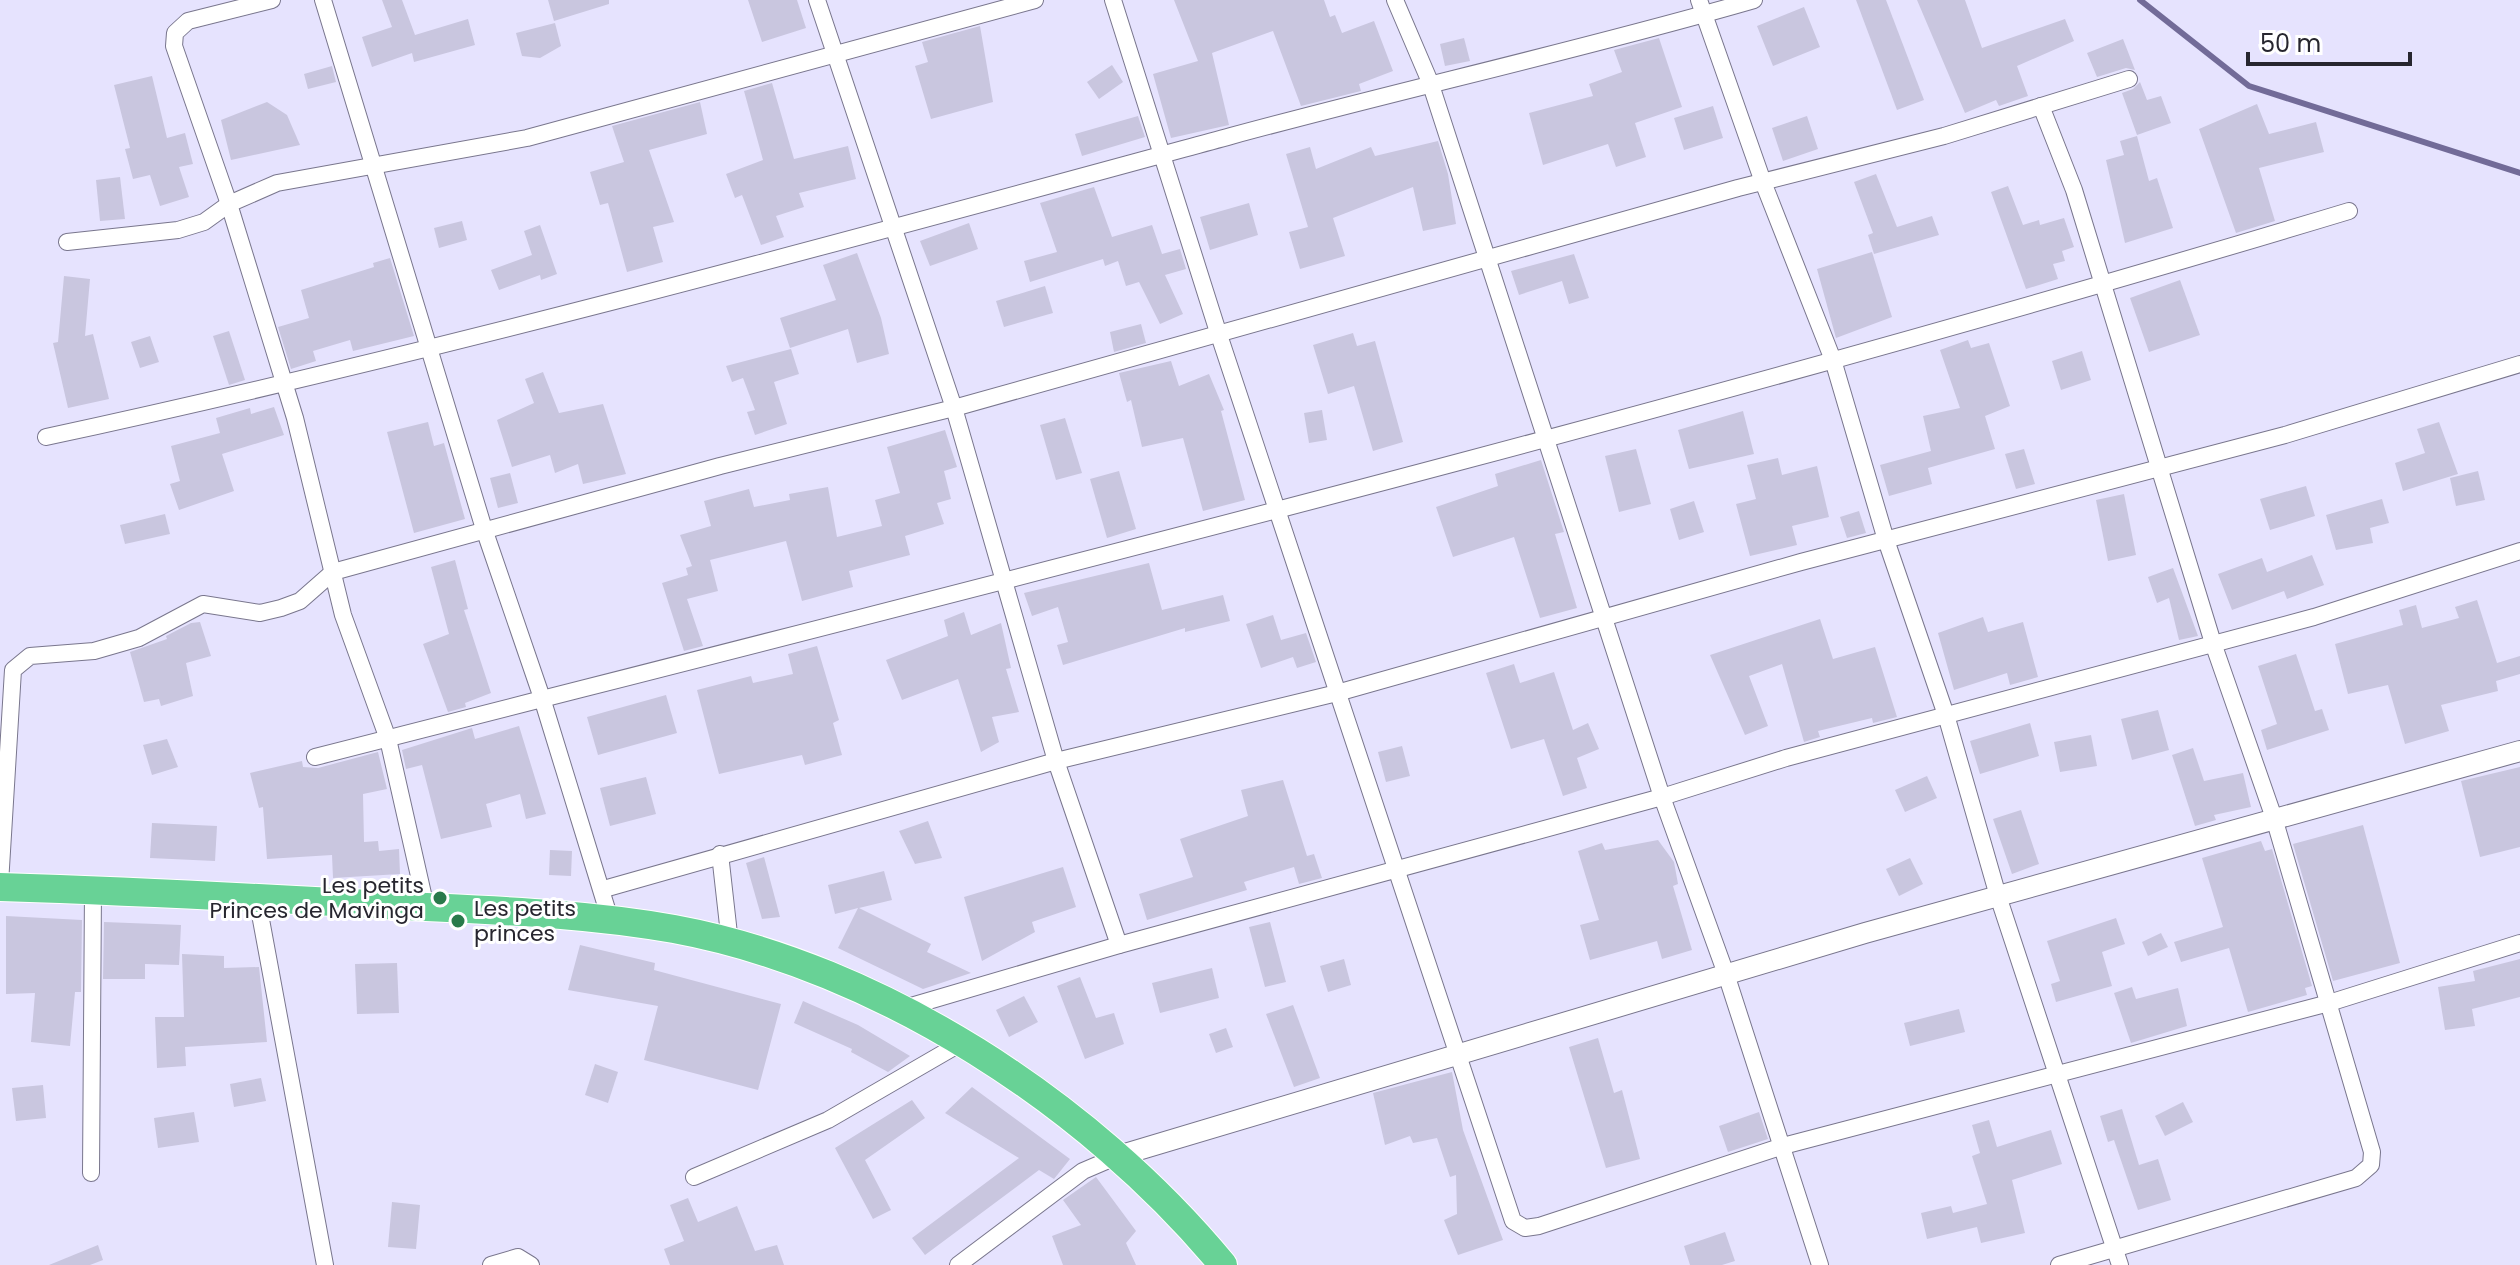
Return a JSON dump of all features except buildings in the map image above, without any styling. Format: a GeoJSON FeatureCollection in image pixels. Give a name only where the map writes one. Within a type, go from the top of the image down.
{"type":"FeatureCollection","features":[{"type":"Feature","properties":{"kind":"highway"},"geometry":{"type":"LineString","coordinates":[[0,886],[610,919],[730,943],[845,982],[961,1043],[1048,1102],[1118,1156],[1166,1201],[1223,1265]]}},
{"type":"Feature","properties":{"kind":"street"},"geometry":{"type":"LineString","coordinates":[[272,0],[188,21],[175,33],[174,46],[229,204],[285,386],[343,615],[388,739],[426,907]]}},
{"type":"Feature","properties":{"kind":"street"},"geometry":{"type":"LineString","coordinates":[[323,0],[484,529],[604,889],[610,919]]}},
{"type":"Feature","properties":{"kind":"street"},"geometry":{"type":"LineString","coordinates":[[817,0],[832,55],[895,227],[954,408],[1056,761],[1119,945]]}},
{"type":"Feature","properties":{"kind":"street"},"geometry":{"type":"LineString","coordinates":[[67,242],[178,230],[204,222],[229,204],[277,183],[527,138],[1035,0]]}},
{"type":"Feature","properties":{"kind":"street"},"geometry":{"type":"LineString","coordinates":[[1113,0],[1218,332],[1513,1221],[1525,1228],[1783,1146],[2329,1003],[2520,943]]}},
{"type":"Feature","properties":{"kind":"street"},"geometry":{"type":"LineString","coordinates":[[1395,0],[1430,82],[1662,797],[1726,974],[1820,1265]]}},
{"type":"Feature","properties":{"kind":"street"},"geometry":{"type":"LineString","coordinates":[[46,437],[285,386],[895,227],[1701,7],[1754,0]]}},
{"type":"Feature","properties":{"kind":"street"},"geometry":{"type":"LineString","coordinates":[[1701,7],[1763,182],[1833,360],[1886,540],[1946,715],[1998,896],[2120,1265]]}},
{"type":"Feature","properties":{"kind":"street"},"geometry":{"type":"LineString","coordinates":[[0,886],[12,678],[20,660],[49,653],[94,651],[139,638],[203,604],[260,613],[281,608],[300,601],[333,572],[484,529],[954,408],[1487,257],[1944,136],[2129,79]]}},
{"type":"Feature","properties":{"kind":"street"},"geometry":{"type":"LineString","coordinates":[[2041,106],[2074,190],[2213,643],[2274,818],[2372,1152],[2367,1172],[2059,1265]]}},
{"type":"Feature","properties":{"kind":"street"},"geometry":{"type":"LineString","coordinates":[[315,757],[1547,441],[2101,286],[2349,211]]}},
{"type":"Feature","properties":{"kind":"street"},"geometry":{"type":"LineString","coordinates":[[604,889],[1056,761],[1337,693],[1604,617],[2160,468],[2520,364]]}},
{"type":"Feature","properties":{"kind":"street"},"geometry":{"type":"LineString","coordinates":[[900,1009],[1946,715],[2314,617],[2520,551]]}},
{"type":"Feature","properties":{"kind":"street"},"geometry":{"type":"LineString","coordinates":[[958,1265],[1083,1171],[1118,1156],[1726,974],[2520,751]]}},
{"type":"Feature","properties":{"kind":"street"},"geometry":{"type":"LineString","coordinates":[[720,854],[730,943]]}},
{"type":"Feature","properties":{"kind":"street"},"geometry":{"type":"LineString","coordinates":[[91,1173],[93,890]]}},
{"type":"Feature","properties":{"kind":"street"},"geometry":{"type":"LineString","coordinates":[[257,898],[325,1265]]}},
{"type":"Feature","properties":{"kind":"street"},"geometry":{"type":"LineString","coordinates":[[694,1177],[828,1120],[961,1043]]}},
{"type":"Feature","properties":{"kind":"street"},"geometry":{"type":"LineString","coordinates":[[491,1265],[518,1257],[531,1265]]}},
{"type":"Feature","properties":{"kind":"waterway"},"geometry":{"type":"LineString","coordinates":[[2140,0],[2249,86],[2520,173]]}},
{"type":"Feature","properties":{"kind":"place","name":"Les petits Princes de Mavinga"},"geometry":{"type":"Point","coordinates":[440,898]}},
{"type":"Feature","properties":{"kind":"place","name":"Les petits princes"},"geometry":{"type":"Point","coordinates":[458,921]}}]}
